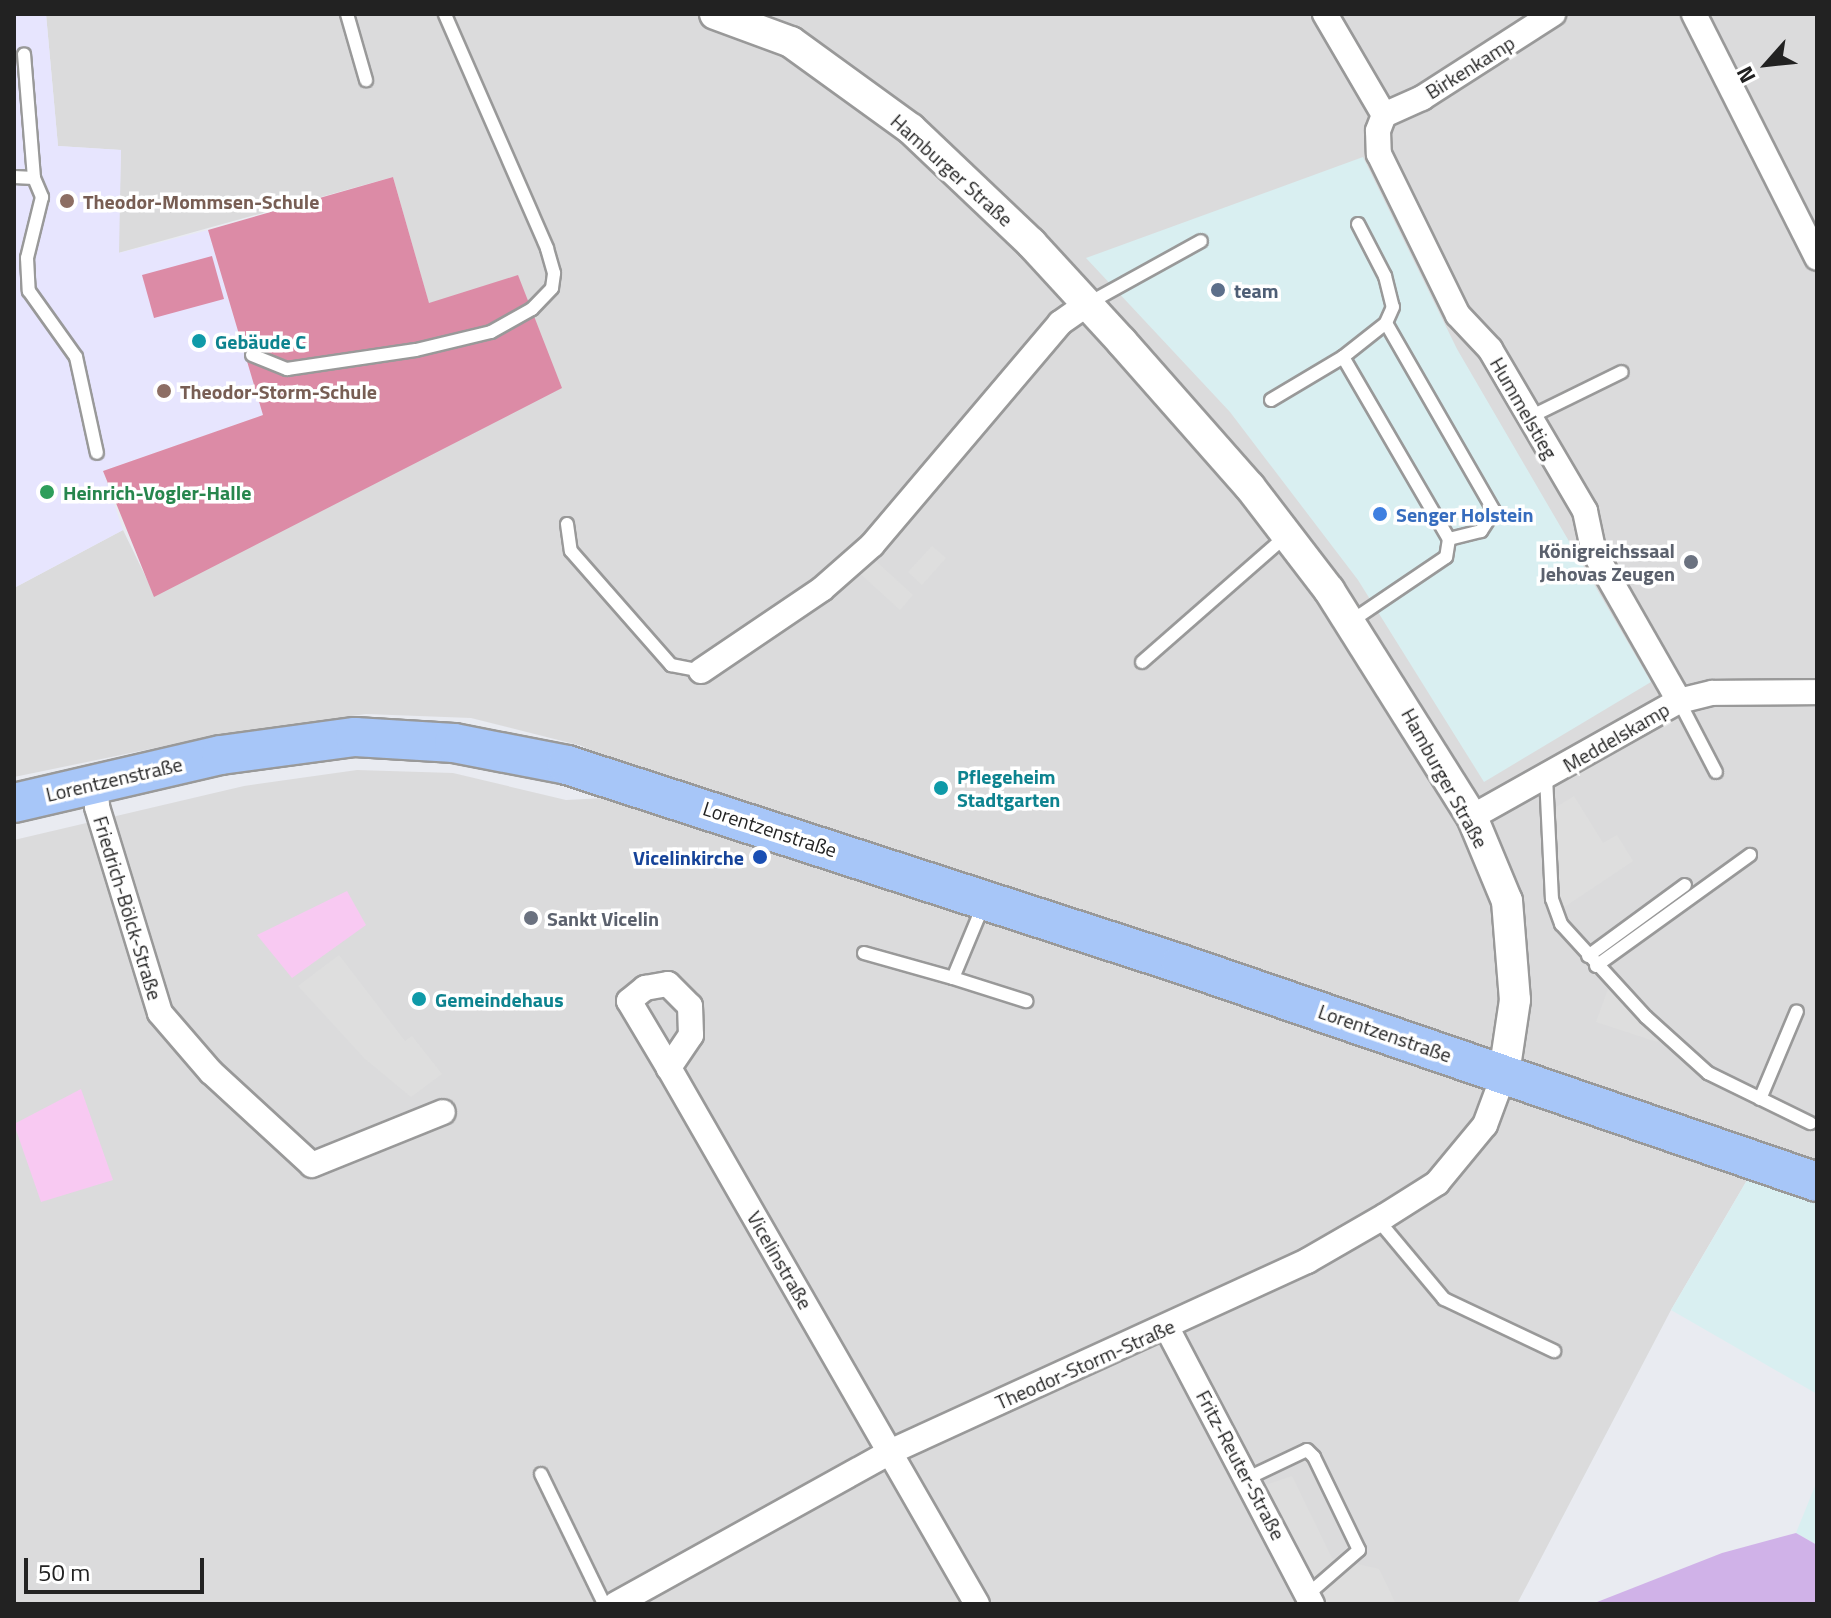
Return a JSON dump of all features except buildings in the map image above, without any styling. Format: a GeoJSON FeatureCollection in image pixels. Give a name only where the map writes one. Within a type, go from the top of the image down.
{"type":"FeatureCollection","features":[{"type":"Feature","properties":{"kind":"main road","name":"Lorentzenstraße"},"geometry":{"type":"LineString","coordinates":[[14,803],[221,755],[355,737],[454,743],[567,765],[986,899],[1504,1074]]}},
{"type":"Feature","properties":{"kind":"main road"},"geometry":{"type":"LineString","coordinates":[[1504,1074],[1817,1182]]}},
{"type":"Feature","properties":{"kind":"street","name":"Hamburger Straße"},"geometry":{"type":"LineString","coordinates":[[715,14],[791,42],[911,129],[1087,304],[1286,536],[1350,622],[1472,817],[1507,901],[1515,1000],[1504,1074]]}},
{"type":"Feature","properties":{"kind":"street"},"geometry":{"type":"LineString","coordinates":[[1325,14],[1384,115]]}},
{"type":"Feature","properties":{"kind":"street","name":"Birkenkamp"},"geometry":{"type":"LineString","coordinates":[[1384,115],[1422,98],[1553,14]]}},
{"type":"Feature","properties":{"kind":"street"},"geometry":{"type":"LineString","coordinates":[[1694,14],[1817,258]]}},
{"type":"Feature","properties":{"kind":"street","name":"Hummelstieg"},"geometry":{"type":"LineString","coordinates":[[1384,115],[1378,131],[1379,154],[1458,315],[1490,349],[1585,511],[1593,550],[1679,701]]}},
{"type":"Feature","properties":{"kind":"street"},"geometry":{"type":"LineString","coordinates":[[701,671],[822,589],[872,545],[1060,323],[1087,304]]}},
{"type":"Feature","properties":{"kind":"street","name":"Meddelskamp"},"geometry":{"type":"LineString","coordinates":[[1472,817],[1679,701],[1712,693],[1817,692]]}},
{"type":"Feature","properties":{"kind":"street","name":"Friedrich-Bölck-Straße"},"geometry":{"type":"LineString","coordinates":[[95,782],[97,807],[160,1013],[211,1072],[312,1165],[443,1112]]}},
{"type":"Feature","properties":{"kind":"street","name":"Vicelinstraße"},"geometry":{"type":"LineString","coordinates":[[669,1068],[977,1604]]}},
{"type":"Feature","properties":{"kind":"street","name":"Theodor-Storm-Straße"},"geometry":{"type":"LineString","coordinates":[[616,1604],[890,1452],[1167,1328],[1307,1261],[1378,1220],[1437,1183],[1485,1125],[1504,1074]]}},
{"type":"Feature","properties":{"kind":"street","name":"Fritz-Reuter-Straße"},"geometry":{"type":"LineString","coordinates":[[1167,1328],[1310,1599]]}},
{"type":"Feature","properties":{"kind":"lane"},"geometry":{"type":"LineString","coordinates":[[347,14],[366,80]]}},
{"type":"Feature","properties":{"kind":"lane"},"geometry":{"type":"LineString","coordinates":[[252,355],[287,369],[447,343],[491,332],[532,309],[552,288],[554,273],[547,248],[445,14]]}},
{"type":"Feature","properties":{"kind":"lane"},"geometry":{"type":"LineString","coordinates":[[24,54],[34,178],[42,197],[27,258],[29,291],[76,357],[97,453]]}},
{"type":"Feature","properties":{"kind":"lane"},"geometry":{"type":"LineString","coordinates":[[14,177],[34,178]]}},
{"type":"Feature","properties":{"kind":"lane"},"geometry":{"type":"LineString","coordinates":[[1271,400],[1343,357],[1386,323],[1393,307],[1385,276],[1358,224]]}},
{"type":"Feature","properties":{"kind":"lane"},"geometry":{"type":"LineString","coordinates":[[1087,304],[1201,241]]}},
{"type":"Feature","properties":{"kind":"lane"},"geometry":{"type":"LineString","coordinates":[[1386,323],[1494,511],[1481,531],[1449,539]]}},
{"type":"Feature","properties":{"kind":"lane"},"geometry":{"type":"LineString","coordinates":[[1343,357],[1449,539],[1446,557],[1350,622]]}},
{"type":"Feature","properties":{"kind":"lane"},"geometry":{"type":"LineString","coordinates":[[1530,417],[1622,372]]}},
{"type":"Feature","properties":{"kind":"lane"},"geometry":{"type":"LineString","coordinates":[[567,524],[571,551],[671,665],[701,671]]}},
{"type":"Feature","properties":{"kind":"lane"},"geometry":{"type":"LineString","coordinates":[[1142,662],[1286,536]]}},
{"type":"Feature","properties":{"kind":"lane"},"geometry":{"type":"LineString","coordinates":[[1679,701],[1716,772]]}},
{"type":"Feature","properties":{"kind":"lane"},"geometry":{"type":"LineString","coordinates":[[1546,777],[1552,899],[1561,924],[1592,961],[1708,1073],[1810,1123]]}},
{"type":"Feature","properties":{"kind":"lane"},"geometry":{"type":"LineString","coordinates":[[1592,961],[1750,855]]}},
{"type":"Feature","properties":{"kind":"lane"},"geometry":{"type":"LineString","coordinates":[[1592,961],[1685,885]]}},
{"type":"Feature","properties":{"kind":"lane"},"geometry":{"type":"LineString","coordinates":[[953,978],[986,899]]}},
{"type":"Feature","properties":{"kind":"lane"},"geometry":{"type":"LineString","coordinates":[[864,953],[1026,1001]]}},
{"type":"Feature","properties":{"kind":"lane"},"geometry":{"type":"LineString","coordinates":[[1760,1099],[1797,1011]]}},
{"type":"Feature","properties":{"kind":"lane"},"geometry":{"type":"LineString","coordinates":[[1378,1220],[1444,1299],[1554,1351]]}},
{"type":"Feature","properties":{"kind":"lane"},"geometry":{"type":"LineString","coordinates":[[1248,1478],[1307,1450],[1314,1457],[1359,1550],[1310,1599]]}},
{"type":"Feature","properties":{"kind":"lane"},"geometry":{"type":"LineString","coordinates":[[541,1474],[604,1604]]}},
{"type":"Feature","properties":{"kind":"shaded area","name":"Theodor-Storm-Schule"},"geometry":{"type":"Polygon","coordinates":[[[14,14],[46,14],[58,146],[121,150],[119,253],[208,230],[263,415],[103,471],[123,530],[14,588],[14,14]]]}},
{"type":"Feature","properties":{"kind":"shaded area"},"geometry":{"type":"Polygon","coordinates":[[[46,14],[1817,14],[1817,1164],[1767,1146],[1671,1310],[1517,1604],[14,1604],[14,840],[244,786],[357,770],[453,773],[566,800],[663,795],[582,746],[471,718],[366,714],[228,733],[14,777],[14,588],[123,530],[155,596],[429,304],[393,177],[118,253],[121,150],[58,146],[46,14]]]}},
{"type":"Feature","properties":{"kind":"shaded area"},"geometry":{"type":"Polygon","coordinates":[[[1363,157],[1457,349],[1651,682],[1484,782],[1358,580],[1230,412],[1086,258],[1363,157]]]}},
{"type":"Feature","properties":{"kind":"shaded area"},"geometry":{"type":"Polygon","coordinates":[[[393,177],[429,303],[518,275],[562,388],[154,597],[103,471],[263,415],[208,230],[393,177]]]}},
{"type":"Feature","properties":{"kind":"shaded area"},"geometry":{"type":"Polygon","coordinates":[[[212,256],[224,299],[154,318],[142,275],[212,256]]]}},
{"type":"Feature","properties":{"kind":"shaded area"},"geometry":{"type":"Polygon","coordinates":[[[932,546],[946,558],[922,585],[908,572],[932,546]]]}},
{"type":"Feature","properties":{"kind":"shaded area"},"geometry":{"type":"Polygon","coordinates":[[[867,553],[913,595],[900,610],[854,568],[867,553]]]}},
{"type":"Feature","properties":{"kind":"shaded area"},"geometry":{"type":"Polygon","coordinates":[[[1574,796],[1603,843],[1617,835],[1633,861],[1563,908],[1558,902],[1553,809],[1574,796]]]}},
{"type":"Feature","properties":{"kind":"shaded area"},"geometry":{"type":"Polygon","coordinates":[[[347,891],[366,925],[292,978],[257,935],[347,891]]]}},
{"type":"Feature","properties":{"kind":"shaded area"},"geometry":{"type":"Polygon","coordinates":[[[339,955],[405,1041],[412,1036],[442,1074],[411,1097],[364,1058],[298,986],[339,955]]]}},
{"type":"Feature","properties":{"kind":"shaded area"},"geometry":{"type":"Polygon","coordinates":[[[1608,989],[1661,1038],[1657,1042],[1596,1022],[1608,989]]]}},
{"type":"Feature","properties":{"kind":"shaded area"},"geometry":{"type":"Polygon","coordinates":[[[81,1089],[113,1180],[41,1202],[14,1124],[81,1089]]]}},
{"type":"Feature","properties":{"kind":"shaded area"},"geometry":{"type":"Polygon","coordinates":[[[1767,1146],[1817,1164],[1817,1394],[1671,1310],[1767,1146]]]}},
{"type":"Feature","properties":{"kind":"shaded area"},"geometry":{"type":"Polygon","coordinates":[[[1292,1476],[1332,1558],[1379,1569],[1396,1604],[1312,1604],[1254,1489],[1292,1476]]]}},
{"type":"Feature","properties":{"kind":"shaded area"},"geometry":{"type":"Polygon","coordinates":[[[1817,1481],[1817,1545],[1796,1533],[1817,1481]]]}},
{"type":"Feature","properties":{"kind":"shaded area"},"geometry":{"type":"Polygon","coordinates":[[[1796,1533],[1817,1545],[1817,1604],[1592,1604],[1722,1553],[1796,1533]]]}},
{"type":"Feature","properties":{"kind":"place","name":"Theodor-Mommsen-Schule"},"geometry":{"type":"Point","coordinates":[67,201]}},
{"type":"Feature","properties":{"kind":"place","name":"team"},"geometry":{"type":"Point","coordinates":[1218,290]}},
{"type":"Feature","properties":{"kind":"place","name":"Gebäude C"},"geometry":{"type":"Point","coordinates":[199,341]}},
{"type":"Feature","properties":{"kind":"place","name":"Theodor-Storm-Schule"},"geometry":{"type":"Point","coordinates":[164,391]}},
{"type":"Feature","properties":{"kind":"place","name":"Heinrich-Vogler-Halle"},"geometry":{"type":"Point","coordinates":[47,492]}},
{"type":"Feature","properties":{"kind":"place","name":"Senger Holstein"},"geometry":{"type":"Point","coordinates":[1380,514]}},
{"type":"Feature","properties":{"kind":"place","name":"Königreichssaal Jehovas Zeugen"},"geometry":{"type":"Point","coordinates":[1691,562]}},
{"type":"Feature","properties":{"kind":"place","name":"Pflegeheim Stadtgarten"},"geometry":{"type":"Point","coordinates":[941,788]}},
{"type":"Feature","properties":{"kind":"place","name":"Vicelinkirche"},"geometry":{"type":"Point","coordinates":[760,857]}},
{"type":"Feature","properties":{"kind":"place","name":"Sankt Vicelin"},"geometry":{"type":"Point","coordinates":[531,918]}},
{"type":"Feature","properties":{"kind":"place","name":"Gemeindehaus"},"geometry":{"type":"Point","coordinates":[419,999]}}]}
